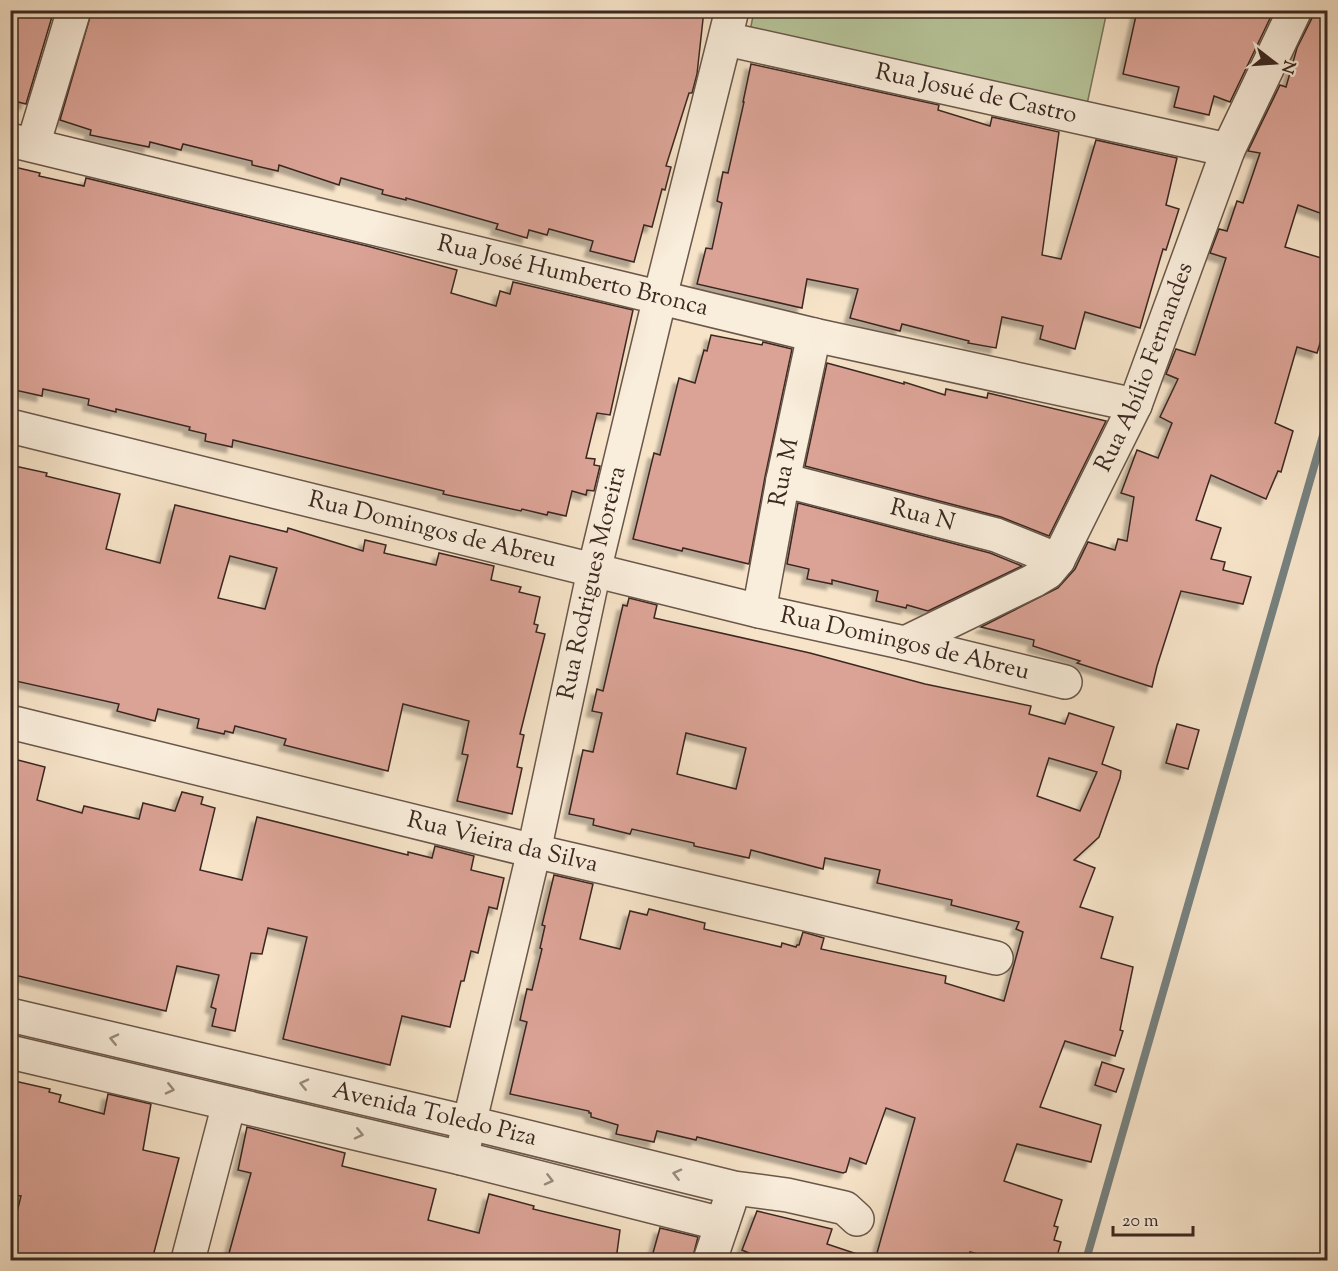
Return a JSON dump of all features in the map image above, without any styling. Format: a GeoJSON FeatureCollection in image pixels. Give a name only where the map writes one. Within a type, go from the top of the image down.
{"type":"FeatureCollection","features":[{"type":"Feature","properties":{"kind":"street"},"geometry":{"type":"LineString","coordinates":[[22,143],[74,10]]}},
{"type":"Feature","properties":{"kind":"street","name":"Rua Abílio Fernandes"},"geometry":{"type":"LineString","coordinates":[[905,643],[1033,581],[1048,572],[1058,560],[1136,405],[1228,150],[1295,10]]}},
{"type":"Feature","properties":{"kind":"street","name":"Rua Josué de Castro"},"geometry":{"type":"LineString","coordinates":[[729,25],[1228,150]]}},
{"type":"Feature","properties":{"kind":"street","name":"Rua Rodrigues Moreira"},"geometry":{"type":"LineString","coordinates":[[461,1158],[534,851],[594,571],[729,25]]}},
{"type":"Feature","properties":{"kind":"street","name":"Rua José Humberto Bronca"},"geometry":{"type":"LineString","coordinates":[[22,143],[814,335],[1136,405]]}},
{"type":"Feature","properties":{"kind":"street","name":"Rua M"},"geometry":{"type":"LineString","coordinates":[[759,611],[783,480],[814,335]]}},
{"type":"Feature","properties":{"kind":"street","name":"Rua Domingos de Abreu"},"geometry":{"type":"LineString","coordinates":[[10,426],[594,571],[1065,682]]}},
{"type":"Feature","properties":{"kind":"street","name":"Rua N"},"geometry":{"type":"LineString","coordinates":[[783,480],[996,535],[1058,560]]}},
{"type":"Feature","properties":{"kind":"street","name":"Rua Vieira da Silva"},"geometry":{"type":"LineString","coordinates":[[10,722],[534,851],[996,958]]}},
{"type":"Feature","properties":{"kind":"street","name":"Avenida Toledo Piza"},"geometry":{"type":"LineString","coordinates":[[10,1015],[470,1123],[734,1188],[787,1195],[845,1208],[857,1219]]}},
{"type":"Feature","properties":{"kind":"street","name":"Avenida Toledo Piza"},"geometry":{"type":"LineString","coordinates":[[10,1052],[461,1158],[722,1224]]}},
{"type":"Feature","properties":{"kind":"street"},"geometry":{"type":"LineString","coordinates":[[188,1260],[229,1104]]}},
{"type":"Feature","properties":{"kind":"street"},"geometry":{"type":"LineString","coordinates":[[710,1260],[734,1188]]}},
{"type":"Feature","properties":{"kind":"green space"},"geometry":{"type":"Polygon","coordinates":[[[754,11],[1107,11],[1086,109],[749,36],[754,11]]]}},
{"type":"Feature","properties":{"kind":"building"},"geometry":{"type":"Polygon","coordinates":[[[10,10],[54,10],[26,104],[10,100],[10,10]]]}},
{"type":"Feature","properties":{"kind":"building"},"geometry":{"type":"Polygon","coordinates":[[[92,10],[175,10],[199,16],[200,10],[704,10],[697,74],[692,93],[689,93],[666,166],[671,167],[665,190],[662,189],[652,227],[644,225],[634,262],[590,251],[593,241],[549,229],[547,235],[529,230],[527,238],[496,229],[498,224],[406,198],[406,200],[382,194],[383,190],[341,178],[339,185],[279,165],[278,171],[252,165],[252,161],[183,144],[181,150],[150,142],[149,147],[90,135],[91,130],[60,120],[92,10]]]}},
{"type":"Feature","properties":{"kind":"building"},"geometry":{"type":"Polygon","coordinates":[[[1157,10],[1274,10],[1230,102],[1214,96],[1209,115],[1174,107],[1179,87],[1123,74],[1137,11],[1156,16],[1157,10]]]}},
{"type":"Feature","properties":{"kind":"building"},"geometry":{"type":"Polygon","coordinates":[[[1313,10],[1328,10],[1328,216],[1298,205],[1285,247],[1328,260],[1328,318],[1317,353],[1297,347],[1275,423],[1293,431],[1281,472],[1278,471],[1266,499],[1211,475],[1196,520],[1221,528],[1211,559],[1225,562],[1223,570],[1251,577],[1243,604],[1181,591],[1152,687],[1033,646],[1034,640],[981,627],[1058,588],[1075,569],[1088,542],[1115,550],[1118,539],[1127,541],[1134,497],[1121,493],[1137,450],[1158,458],[1172,423],[1160,417],[1178,379],[1166,374],[1176,349],[1195,355],[1226,258],[1210,253],[1219,229],[1227,231],[1237,201],[1243,203],[1260,153],[1248,151],[1280,85],[1286,87],[1297,48],[1312,18],[1313,10]]]}},
{"type":"Feature","properties":{"kind":"building"},"geometry":{"type":"Polygon","coordinates":[[[751,64],[939,105],[938,110],[990,126],[992,117],[1059,132],[1042,255],[1061,259],[1096,140],[1177,158],[1166,205],[1179,209],[1166,250],[1163,249],[1140,328],[1085,312],[1075,349],[1040,339],[1043,326],[1002,317],[996,348],[968,343],[969,341],[902,324],[900,331],[850,318],[858,289],[807,279],[802,308],[697,284],[706,248],[712,249],[722,203],[717,201],[723,172],[728,173],[751,64]]]}},
{"type":"Feature","properties":{"kind":"building"},"geometry":{"type":"Polygon","coordinates":[[[10,166],[40,173],[39,176],[84,186],[86,178],[457,270],[451,293],[496,306],[500,291],[510,294],[513,282],[633,310],[610,415],[597,413],[586,458],[595,459],[594,465],[600,466],[594,491],[587,490],[586,495],[572,491],[566,516],[548,512],[547,515],[522,509],[521,511],[443,494],[444,491],[233,440],[232,447],[205,441],[206,434],[189,430],[190,427],[116,409],[116,412],[88,405],[89,399],[43,389],[42,396],[10,389],[10,166]]]}},
{"type":"Feature","properties":{"kind":"building"},"geometry":{"type":"Polygon","coordinates":[[[711,335],[762,345],[763,342],[792,349],[749,564],[633,539],[654,453],[660,455],[679,378],[695,383],[704,350],[707,351],[711,335]]]}},
{"type":"Feature","properties":{"kind":"building"},"geometry":{"type":"Polygon","coordinates":[[[827,363],[904,384],[904,382],[945,395],[946,389],[987,398],[988,393],[1106,421],[1049,536],[1001,517],[805,466],[827,363]]]}},
{"type":"Feature","properties":{"kind":"building"},"geometry":{"type":"Polygon","coordinates":[[[10,465],[120,494],[106,549],[160,563],[175,505],[287,532],[288,528],[363,551],[365,540],[386,545],[384,553],[436,565],[439,553],[494,566],[491,580],[521,587],[519,592],[540,597],[534,624],[538,625],[536,632],[545,634],[520,734],[524,735],[517,767],[522,768],[512,814],[457,801],[468,755],[462,754],[469,721],[403,704],[388,771],[284,745],[286,739],[235,726],[233,733],[225,731],[224,734],[197,728],[199,719],[158,709],[155,721],[117,711],[119,704],[11,680],[10,465]],[[230,556],[218,598],[265,609],[277,568],[230,556]]]}},
{"type":"Feature","properties":{"kind":"building"},"geometry":{"type":"Polygon","coordinates":[[[798,503],[990,553],[1022,566],[928,611],[907,605],[906,608],[876,601],[878,591],[832,580],[832,584],[807,579],[809,569],[787,564],[798,503]]]}},
{"type":"Feature","properties":{"kind":"building"},"geometry":{"type":"Polygon","coordinates":[[[629,598],[657,605],[654,618],[810,653],[925,684],[1031,706],[1029,714],[1065,724],[1069,713],[1114,727],[1102,764],[1121,771],[1120,778],[1099,837],[1074,860],[1095,868],[1080,907],[1113,917],[1101,958],[1133,967],[1120,1030],[1123,1031],[1115,1056],[1065,1041],[1040,1107],[1101,1125],[1091,1162],[1017,1144],[1004,1181],[1062,1200],[1054,1226],[1058,1227],[1054,1240],[1061,1242],[1056,1260],[1001,1260],[970,1252],[968,1260],[875,1260],[915,1118],[886,1108],[866,1164],[850,1158],[846,1172],[843,1173],[697,1137],[696,1140],[657,1131],[654,1142],[616,1134],[618,1125],[591,1117],[589,1111],[510,1094],[527,1022],[520,1020],[527,989],[532,990],[542,949],[540,948],[545,926],[542,925],[554,875],[593,884],[580,939],[620,949],[630,911],[647,915],[649,909],[705,923],[704,929],[781,947],[782,943],[796,947],[799,945],[803,932],[824,938],[821,949],[946,976],[945,983],[1004,1001],[1023,932],[1016,929],[1019,922],[951,905],[952,900],[877,883],[880,870],[825,858],[823,869],[751,850],[749,858],[632,829],[630,834],[593,825],[594,819],[569,814],[583,750],[593,752],[602,713],[592,711],[597,689],[603,691],[623,605],[627,606],[629,598]],[[686,733],[677,774],[736,789],[746,748],[686,733]],[[1049,758],[1037,796],[1080,811],[1097,772],[1049,758]]]}},
{"type":"Feature","properties":{"kind":"building"},"geometry":{"type":"Polygon","coordinates":[[[1177,724],[1199,730],[1188,769],[1166,763],[1177,724]]]}},
{"type":"Feature","properties":{"kind":"building"},"geometry":{"type":"Polygon","coordinates":[[[10,758],[45,767],[37,800],[82,813],[84,806],[139,819],[143,803],[175,811],[182,792],[203,797],[201,804],[215,808],[200,870],[242,880],[257,817],[408,855],[408,852],[432,858],[435,846],[474,856],[471,870],[504,878],[497,909],[489,907],[478,953],[471,951],[450,1027],[402,1016],[390,1065],[283,1039],[307,937],[268,928],[262,954],[251,953],[235,1031],[212,1026],[216,1009],[211,1007],[219,975],[177,966],[166,1011],[10,974],[10,813],[16,792],[10,791],[10,758]]]}},
{"type":"Feature","properties":{"kind":"building"},"geometry":{"type":"Polygon","coordinates":[[[1102,1062],[1124,1069],[1116,1092],[1095,1085],[1102,1062]]]}},
{"type":"Feature","properties":{"kind":"building"},"geometry":{"type":"Polygon","coordinates":[[[10,1080],[50,1089],[49,1092],[61,1095],[59,1102],[104,1114],[108,1094],[151,1104],[143,1150],[179,1158],[152,1260],[10,1260],[10,1241],[21,1196],[10,1195],[10,1080]]]}},
{"type":"Feature","properties":{"kind":"building"},"geometry":{"type":"Polygon","coordinates":[[[247,1127],[345,1153],[342,1166],[436,1189],[428,1220],[479,1233],[489,1194],[534,1206],[533,1209],[620,1230],[616,1260],[245,1260],[228,1257],[251,1173],[238,1170],[247,1127]]]}},
{"type":"Feature","properties":{"kind":"building"},"geometry":{"type":"Polygon","coordinates":[[[757,1211],[832,1229],[827,1244],[866,1257],[865,1260],[749,1260],[751,1254],[742,1250],[757,1211]]]}},
{"type":"Feature","properties":{"kind":"building"},"geometry":{"type":"Polygon","coordinates":[[[660,1228],[698,1237],[692,1260],[651,1260],[660,1228]]]}},
{"type":"Feature","properties":{"kind":"waterway"},"geometry":{"type":"LineString","coordinates":[[1086,1260],[1328,418]]}}]}
